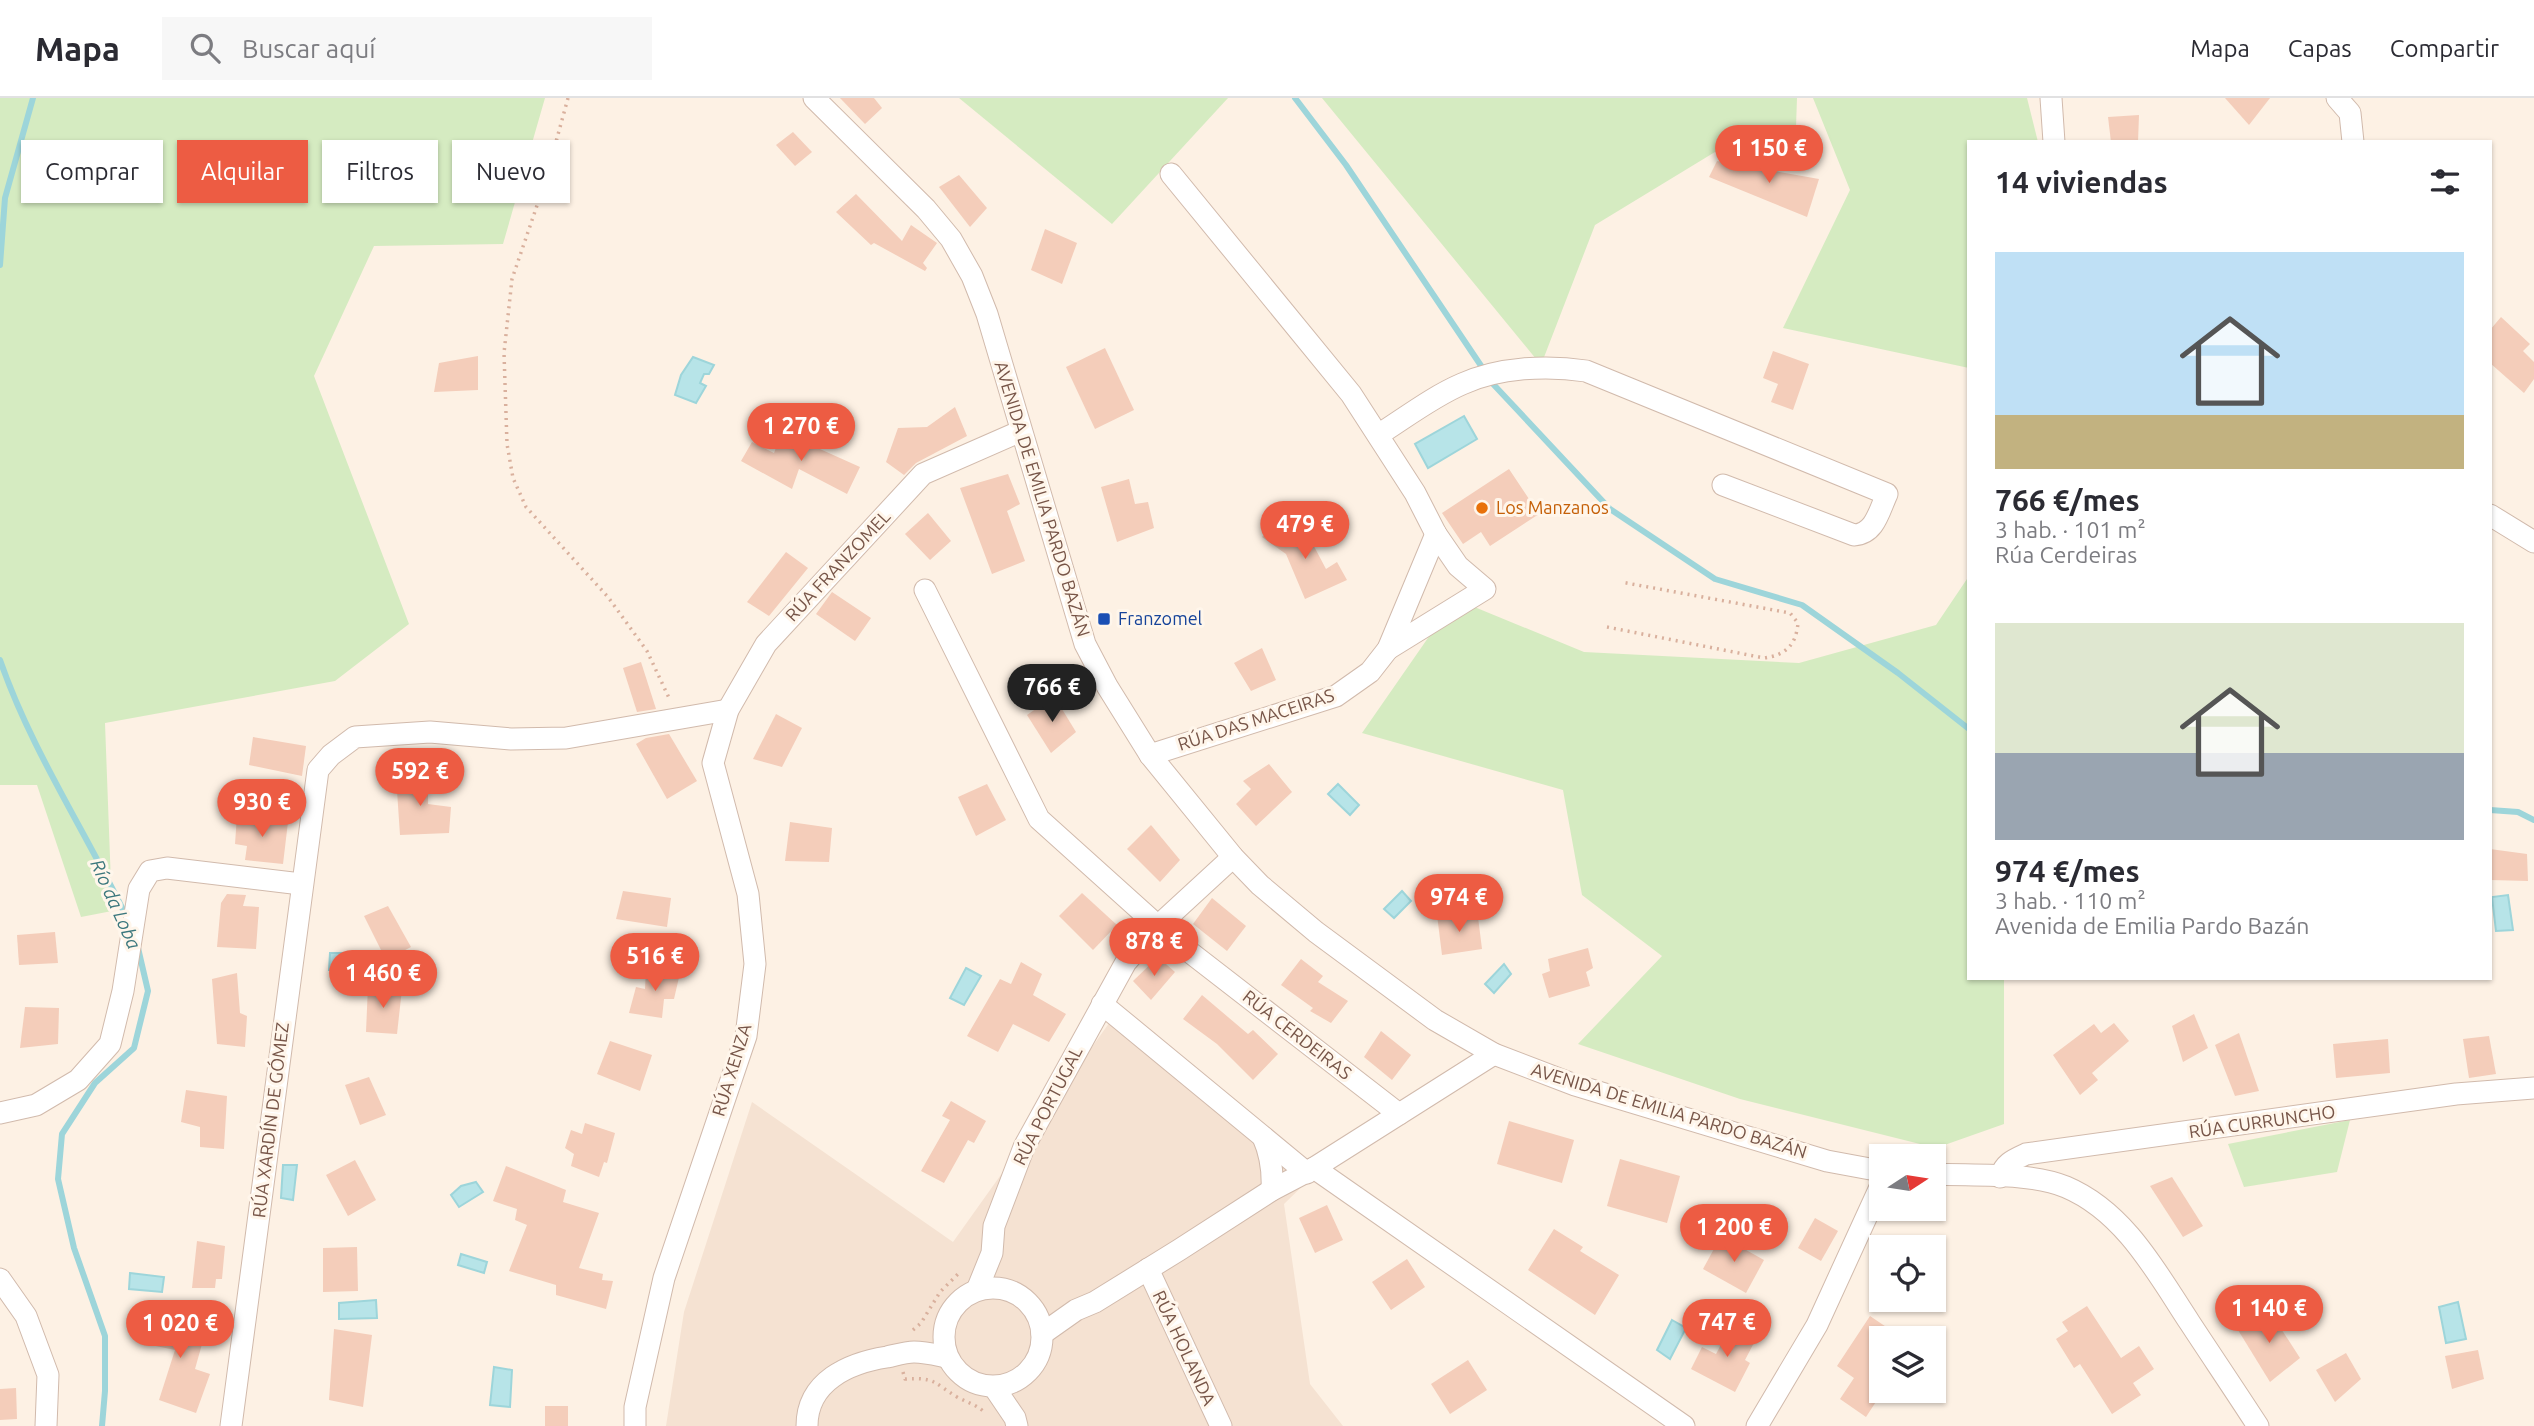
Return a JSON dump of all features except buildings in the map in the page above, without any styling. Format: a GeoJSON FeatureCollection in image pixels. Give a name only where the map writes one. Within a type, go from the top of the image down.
{"type":"FeatureCollection","features":[{"type":"Feature","properties":{"kind":"street","name":"AVENIDA DE EMILIA PARDO BAZÁN"},"geometry":{"type":"LineString","coordinates":[[814,98],[926,209],[951,239],[972,276],[987,314],[1085,645],[1150,755],[1233,857],[1260,885],[1316,932],[1435,1020],[1494,1054],[1575,1086],[1827,1161],[1869,1169]]}},
{"type":"Feature","properties":{"kind":"street"},"geometry":{"type":"LineString","coordinates":[[2051,98],[2054,140]]}},
{"type":"Feature","properties":{"kind":"street"},"geometry":{"type":"LineString","coordinates":[[2337,98],[2350,113],[2353,140]]}},
{"type":"Feature","properties":{"kind":"street"},"geometry":{"type":"LineString","coordinates":[[1171,174],[1351,394],[1415,493],[1436,534],[1458,566],[1485,589],[1388,649]]}},
{"type":"Feature","properties":{"kind":"street"},"geometry":{"type":"LineString","coordinates":[[1378,435],[1448,391],[1483,377],[1511,371],[1565,368],[1586,371],[1887,494],[1871,528],[1864,535],[1854,536],[1723,485]]}},
{"type":"Feature","properties":{"kind":"street","name":"RÚA FRANZOMEL"},"geometry":{"type":"LineString","coordinates":[[729,710],[766,644],[923,474],[1021,431]]}},
{"type":"Feature","properties":{"kind":"street"},"geometry":{"type":"LineString","coordinates":[[2492,516],[2534,542]]}},
{"type":"Feature","properties":{"kind":"street","name":"RÚA DAS MACEIRAS"},"geometry":{"type":"LineString","coordinates":[[1150,755],[1336,696],[1370,672],[1388,649],[1436,534]]}},
{"type":"Feature","properties":{"kind":"street","name":"RÚA CERDEIRAS"},"geometry":{"type":"LineString","coordinates":[[925,590],[1040,819],[1157,926],[1399,1114]]}},
{"type":"Feature","properties":{"kind":"street"},"geometry":{"type":"LineString","coordinates":[[678,718],[729,710]]}},
{"type":"Feature","properties":{"kind":"street","name":"RÚA XENZA"},"geometry":{"type":"LineString","coordinates":[[635,1426],[635,1407],[664,1278],[746,1036],[755,964],[748,894],[713,762],[729,710]]}},
{"type":"Feature","properties":{"kind":"street","name":"RÚA XARDÍN DE GÓMEZ"},"geometry":{"type":"LineString","coordinates":[[232,1426],[317,770],[331,755],[355,737],[430,732],[511,739],[566,738],[678,718]]}},
{"type":"Feature","properties":{"kind":"street","name":"RÚA PORTUGAL"},"geometry":{"type":"LineString","coordinates":[[977,1290],[992,1253],[994,1226],[1024,1147],[1126,962],[1157,926],[1233,857]]}},
{"type":"Feature","properties":{"kind":"street"},"geometry":{"type":"LineString","coordinates":[[0,1114],[36,1105],[78,1080],[110,1044],[123,991],[139,889],[150,871],[167,868],[301,884]]}},
{"type":"Feature","properties":{"kind":"street"},"geometry":{"type":"LineString","coordinates":[[1102,1003],[1262,1135],[1684,1426]]}},
{"type":"Feature","properties":{"kind":"street"},"geometry":{"type":"LineString","coordinates":[[1042,1334],[1076,1310],[1095,1302],[1272,1190],[1311,1170],[1494,1054]]}},
{"type":"Feature","properties":{"kind":"street","name":"RÚA CURRUNCHO"},"geometry":{"type":"LineString","coordinates":[[2000,1177],[2009,1162],[2026,1154],[2456,1094],[2534,1088]]}},
{"type":"Feature","properties":{"kind":"street"},"geometry":{"type":"LineString","coordinates":[[1262,1135],[1269,1150],[1273,1172],[1272,1190]]}},
{"type":"Feature","properties":{"kind":"street"},"geometry":{"type":"LineString","coordinates":[[1946,1175],[2033,1179],[2064,1186],[2091,1199],[2114,1218],[2144,1254],[2254,1424]]}},
{"type":"Feature","properties":{"kind":"street"},"geometry":{"type":"LineString","coordinates":[[1757,1426],[1817,1325],[1869,1211]]}},
{"type":"Feature","properties":{"kind":"street","name":"RÚA PORTUGAL"},"geometry":{"type":"LineString","coordinates":[[992,1253],[1006,1289]]}},
{"type":"Feature","properties":{"kind":"street","name":"RÚA HOLANDA"},"geometry":{"type":"LineString","coordinates":[[1148,1269],[1220,1426]]}},
{"type":"Feature","properties":{"kind":"street"},"geometry":{"type":"LineString","coordinates":[[0,1279],[26,1317],[48,1375],[46,1426]]}},
{"type":"Feature","properties":{"kind":"street"},"geometry":{"type":"LineString","coordinates":[[986,1287],[1006,1289],[1026,1301],[1034,1310],[1040,1322],[1041,1348],[1028,1371],[1018,1379],[994,1387],[971,1382],[953,1367],[947,1357],[943,1334],[945,1323],[957,1302],[977,1290],[986,1287]]}},
{"type":"Feature","properties":{"kind":"street"},"geometry":{"type":"LineString","coordinates":[[1034,1310],[1076,1310]]}},
{"type":"Feature","properties":{"kind":"street"},"geometry":{"type":"LineString","coordinates":[[915,1352],[943,1334]]}},
{"type":"Feature","properties":{"kind":"street"},"geometry":{"type":"LineString","coordinates":[[807,1426],[811,1405],[820,1388],[834,1375],[862,1361],[915,1352],[947,1357]]}},
{"type":"Feature","properties":{"kind":"street"},"geometry":{"type":"LineString","coordinates":[[1016,1422],[1018,1379]]}},
{"type":"Feature","properties":{"kind":"street"},"geometry":{"type":"LineString","coordinates":[[994,1387],[1016,1422]]}},
{"type":"Feature","properties":{"kind":"path"},"geometry":{"type":"LineString","coordinates":[[569,98],[545,182],[512,278],[504,354],[507,443],[513,478],[526,507],[608,597],[647,651],[678,718]]}},
{"type":"Feature","properties":{"kind":"path"},"geometry":{"type":"LineString","coordinates":[[1607,627],[1764,658],[1788,650],[1797,636],[1798,623],[1790,613],[1621,582]]}},
{"type":"Feature","properties":{"kind":"path"},"geometry":{"type":"LineString","coordinates":[[905,1379],[933,1380],[958,1397],[976,1405],[986,1415]]}},
{"type":"Feature","properties":{"kind":"shaded area"},"geometry":{"type":"Polygon","coordinates":[[[1117,1012],[1318,1171],[1284,1204],[1310,1384],[1343,1426],[666,1426],[684,1312],[752,1102],[953,1242],[1117,1012]]]}},
{"type":"Feature","properties":{"kind":"green space"},"geometry":{"type":"Polygon","coordinates":[[[0,98],[545,98],[533,140],[452,140],[452,203],[515,203],[503,244],[374,246],[314,376],[409,624],[335,681],[105,723],[112,911],[81,917],[37,785],[0,785],[0,98]]]}},
{"type":"Feature","properties":{"kind":"green space"},"geometry":{"type":"Polygon","coordinates":[[[959,98],[1228,98],[1112,224],[959,98]]]}},
{"type":"Feature","properties":{"kind":"green space"},"geometry":{"type":"Polygon","coordinates":[[[1322,98],[1797,98],[1796,127],[1715,152],[1595,225],[1541,365],[1322,98]]]}},
{"type":"Feature","properties":{"kind":"green space"},"geometry":{"type":"Polygon","coordinates":[[[1813,98],[2027,98],[2038,140],[1967,140],[1967,368],[1783,328],[1850,190],[1813,98]]]}},
{"type":"Feature","properties":{"kind":"green space"},"geometry":{"type":"Polygon","coordinates":[[[1967,579],[1967,980],[2004,980],[2004,1124],[1946,1144],[1920,1144],[1740,1099],[1578,1044],[1662,956],[1582,895],[1563,790],[1362,733],[1455,599],[1584,652],[1799,663],[1936,625],[1967,579]]]}},
{"type":"Feature","properties":{"kind":"green space"},"geometry":{"type":"Polygon","coordinates":[[[2350,1120],[2337,1172],[2244,1187],[2228,1144],[2350,1120]]]}},
{"type":"Feature","properties":{"kind":"water"},"geometry":{"type":"Polygon","coordinates":[[[693,357],[714,365],[709,374],[704,374],[700,383],[706,386],[696,403],[675,395],[681,375],[693,357]]]}},
{"type":"Feature","properties":{"kind":"water"},"geometry":{"type":"Polygon","coordinates":[[[1464,416],[1477,439],[1428,468],[1415,444],[1464,416]]]}},
{"type":"Feature","properties":{"kind":"water"},"geometry":{"type":"Polygon","coordinates":[[[1338,784],[1359,805],[1350,815],[1328,794],[1338,784]]]}},
{"type":"Feature","properties":{"kind":"water"},"geometry":{"type":"Polygon","coordinates":[[[1402,891],[1411,901],[1394,918],[1384,909],[1402,891]]]}},
{"type":"Feature","properties":{"kind":"water"},"geometry":{"type":"Polygon","coordinates":[[[2508,895],[2513,930],[2496,931],[2492,897],[2508,895]]]}},
{"type":"Feature","properties":{"kind":"water"},"geometry":{"type":"Polygon","coordinates":[[[330,953],[358,953],[360,971],[329,970],[330,953]]]}},
{"type":"Feature","properties":{"kind":"water"},"geometry":{"type":"Polygon","coordinates":[[[1504,964],[1511,974],[1494,993],[1485,984],[1504,964]]]}},
{"type":"Feature","properties":{"kind":"water"},"geometry":{"type":"Polygon","coordinates":[[[966,968],[981,976],[964,1005],[950,998],[966,968]]]}},
{"type":"Feature","properties":{"kind":"water"},"geometry":{"type":"Polygon","coordinates":[[[283,1165],[297,1165],[293,1200],[281,1198],[283,1165]]]}},
{"type":"Feature","properties":{"kind":"water"},"geometry":{"type":"Polygon","coordinates":[[[476,1182],[483,1192],[459,1207],[451,1195],[461,1186],[476,1182]]]}},
{"type":"Feature","properties":{"kind":"water"},"geometry":{"type":"Polygon","coordinates":[[[461,1254],[487,1262],[484,1273],[458,1265],[461,1254]]]}},
{"type":"Feature","properties":{"kind":"water"},"geometry":{"type":"Polygon","coordinates":[[[130,1273],[164,1277],[162,1292],[129,1289],[130,1273]]]}},
{"type":"Feature","properties":{"kind":"water"},"geometry":{"type":"Polygon","coordinates":[[[376,1300],[377,1318],[339,1319],[339,1303],[376,1300]]]}},
{"type":"Feature","properties":{"kind":"water"},"geometry":{"type":"Polygon","coordinates":[[[2458,1302],[2466,1339],[2446,1343],[2439,1307],[2458,1302]]]}},
{"type":"Feature","properties":{"kind":"water"},"geometry":{"type":"Polygon","coordinates":[[[1672,1320],[1686,1328],[1670,1359],[1657,1350],[1672,1320]]]}},
{"type":"Feature","properties":{"kind":"water"},"geometry":{"type":"Polygon","coordinates":[[[494,1367],[512,1370],[510,1407],[490,1405],[494,1367]]]}},
{"type":"Feature","properties":{"kind":"waterway","name":"Río da Loba"},"geometry":{"type":"LineString","coordinates":[[0,265],[5,198],[33,98]]}},
{"type":"Feature","properties":{"kind":"waterway"},"geometry":{"type":"LineString","coordinates":[[1295,98],[1346,165],[1494,385],[1610,509],[1715,579],[1802,605],[1898,673],[1967,727]]}},
{"type":"Feature","properties":{"kind":"waterway","name":"Río da Loba"},"geometry":{"type":"LineString","coordinates":[[0,660],[43,759],[127,918]]}},
{"type":"Feature","properties":{"kind":"waterway"},"geometry":{"type":"LineString","coordinates":[[2492,810],[2518,812],[2534,820]]}},
{"type":"Feature","properties":{"kind":"waterway","name":"Río da Loba"},"geometry":{"type":"LineString","coordinates":[[102,1426],[105,1336],[74,1248],[58,1179],[62,1134],[95,1083],[134,1048],[148,991],[138,948]]}},
{"type":"Feature","properties":{"kind":"place","name":"Los Manzanos"},"geometry":{"type":"Point","coordinates":[1482,508]}},
{"type":"Feature","properties":{"kind":"place","name":"Franzomel"},"geometry":{"type":"Point","coordinates":[1104,619]}}]}
